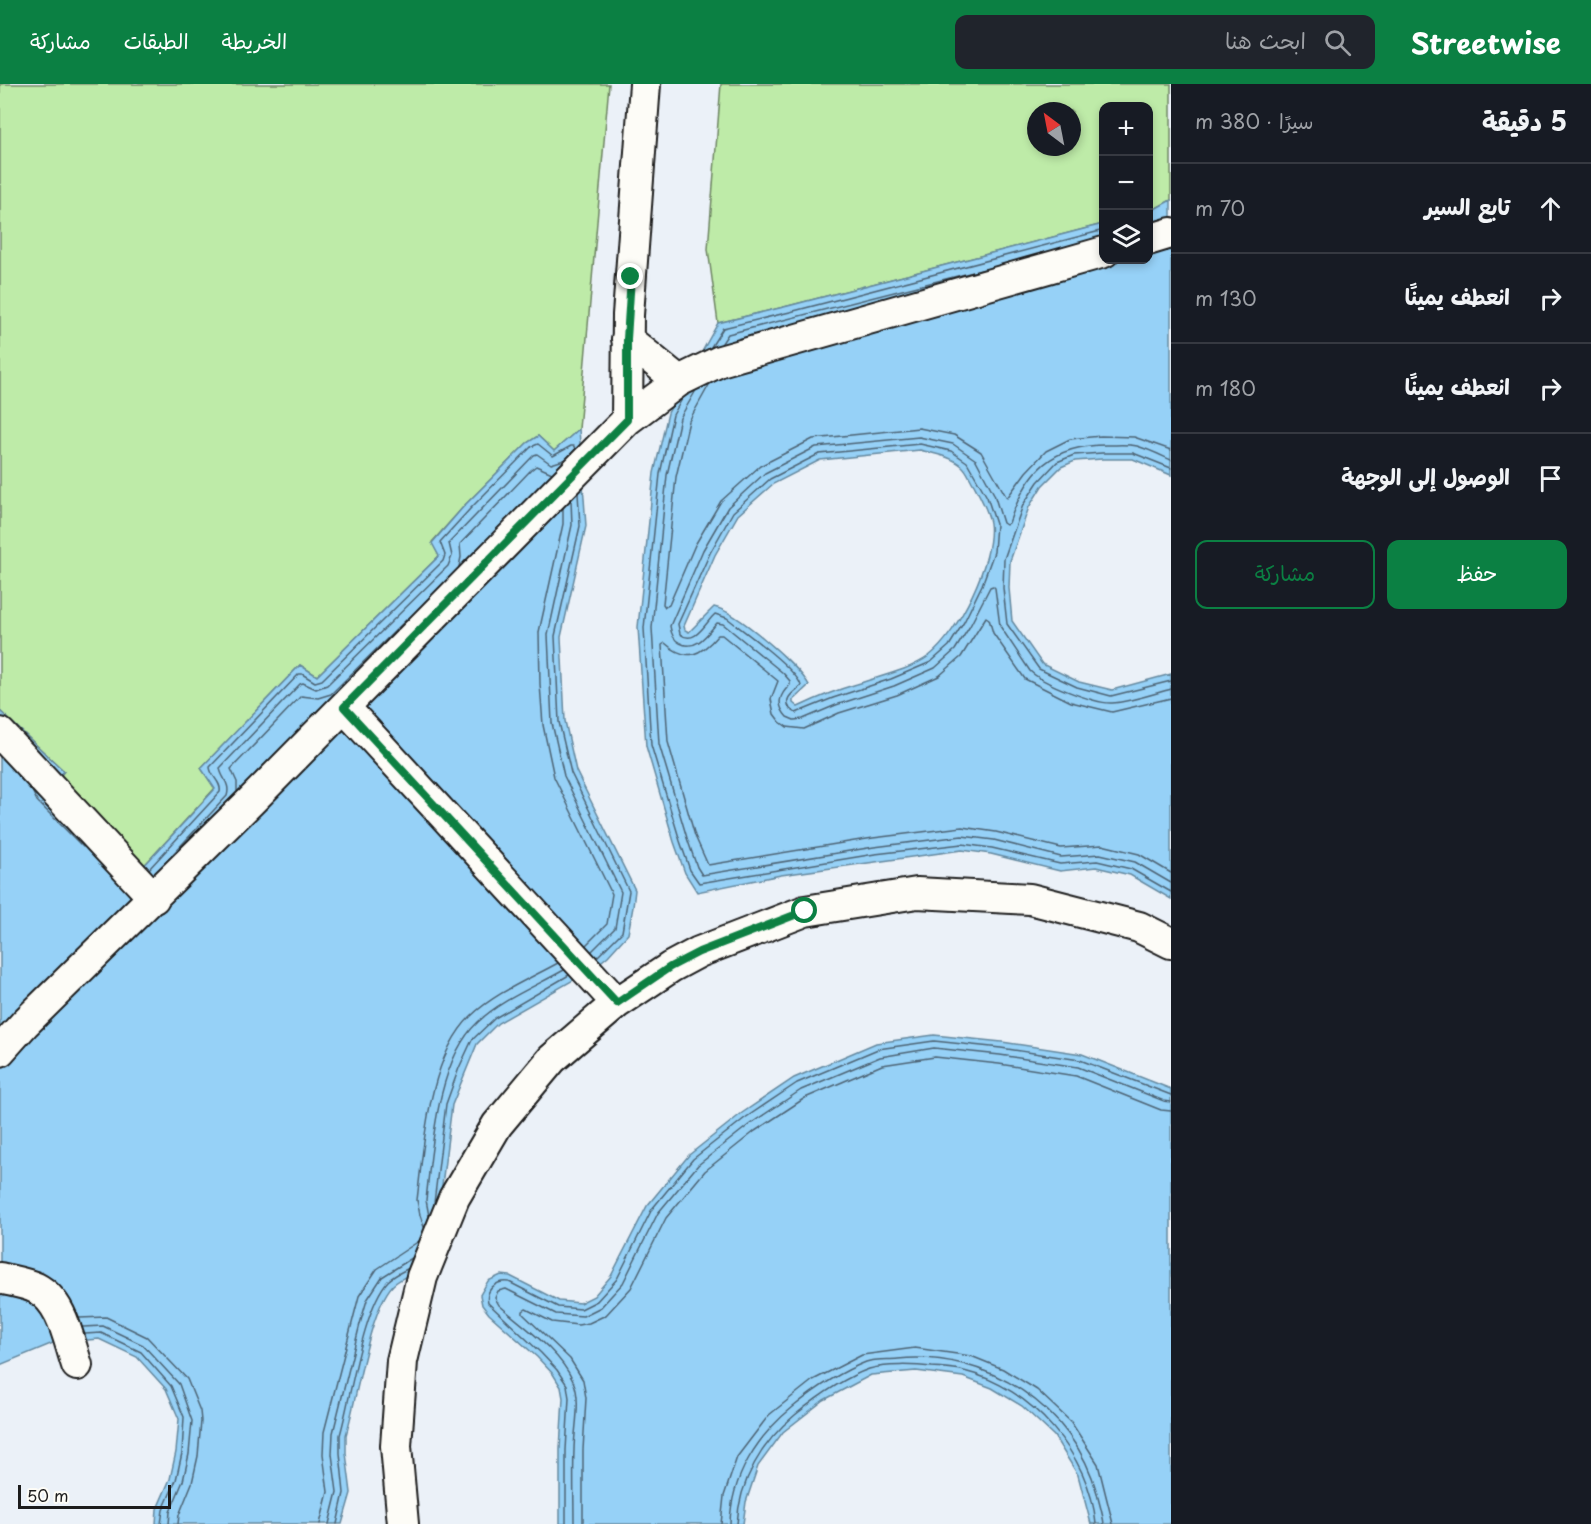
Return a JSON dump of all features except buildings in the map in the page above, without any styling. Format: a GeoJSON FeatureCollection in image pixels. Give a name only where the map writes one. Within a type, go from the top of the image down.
{"type":"FeatureCollection","features":[{"type":"Feature","properties":{"kind":"street"},"geometry":{"type":"LineString","coordinates":[[618,431],[627,339],[645,84]]}},
{"type":"Feature","properties":{"kind":"street"},"geometry":{"type":"LineString","coordinates":[[1153,239],[1171,233]]}},
{"type":"Feature","properties":{"kind":"street"},"geometry":{"type":"LineString","coordinates":[[0,1051],[25,1023],[154,898],[618,431],[679,381],[720,361],[1099,253]]}},
{"type":"Feature","properties":{"kind":"street"},"geometry":{"type":"LineString","coordinates":[[627,339],[679,381]]}},
{"type":"Feature","properties":{"kind":"street"},"geometry":{"type":"LineString","coordinates":[[344,707],[617,1003]]}},
{"type":"Feature","properties":{"kind":"street"},"geometry":{"type":"LineString","coordinates":[[0,733],[154,898]]}},
{"type":"Feature","properties":{"kind":"street"},"geometry":{"type":"LineString","coordinates":[[403,1524],[396,1446],[402,1361],[422,1278],[454,1198],[497,1125],[552,1059],[617,1003],[670,967],[699,952],[805,911],[917,893],[1030,899],[1139,927],[1171,943]]}},
{"type":"Feature","properties":{"kind":"street"},"geometry":{"type":"LineString","coordinates":[[0,1278],[36,1287],[52,1302],[60,1313],[75,1361]]}},
{"type":"Feature","properties":{"kind":"green space"},"geometry":{"type":"Polygon","coordinates":[[[0,84],[609,84],[579,429],[554,451],[538,436],[527,443],[465,505],[432,542],[439,556],[317,676],[300,665],[201,768],[215,788],[140,870],[53,785],[64,771],[0,711],[0,84]]]}},
{"type":"Feature","properties":{"kind":"green space"},"geometry":{"type":"Polygon","coordinates":[[[721,84],[1171,84],[1171,200],[1153,210],[1153,102],[1099,102],[1099,225],[718,323],[708,249],[721,84]]]}},
{"type":"Feature","properties":{"kind":"water"},"geometry":{"type":"Polygon","coordinates":[[[1171,200],[1171,475],[1133,459],[1075,461],[1061,467],[1042,486],[1029,507],[1010,561],[1009,588],[1012,621],[1042,664],[1079,682],[1112,690],[1171,674],[1171,899],[1130,875],[1096,867],[1060,871],[991,854],[962,850],[781,875],[697,892],[685,873],[674,842],[646,746],[638,627],[654,473],[668,413],[718,323],[1099,225],[1099,264],[1153,264],[1153,210],[1171,200]],[[920,450],[820,460],[773,484],[738,515],[715,555],[684,626],[685,630],[689,632],[714,607],[737,618],[766,640],[803,676],[809,685],[793,700],[798,707],[819,697],[903,669],[929,656],[951,631],[972,595],[981,576],[990,538],[990,523],[984,503],[964,468],[947,458],[920,450]]]}},
{"type":"Feature","properties":{"kind":"water"},"geometry":{"type":"Polygon","coordinates":[[[579,429],[586,526],[561,637],[565,721],[576,771],[635,890],[628,934],[608,956],[591,970],[498,1023],[477,1044],[452,1105],[440,1201],[417,1271],[393,1285],[377,1314],[370,1334],[346,1435],[351,1493],[342,1524],[156,1524],[157,1509],[170,1479],[176,1452],[179,1419],[166,1389],[137,1357],[99,1339],[53,1343],[0,1365],[0,711],[64,771],[53,785],[140,870],[215,789],[201,768],[300,665],[317,676],[439,556],[432,543],[465,505],[527,443],[538,436],[554,451],[579,429]]]}},
{"type":"Feature","properties":{"kind":"water"},"geometry":{"type":"Polygon","coordinates":[[[934,1035],[1082,1054],[1171,1089],[1171,1524],[1091,1524],[1078,1475],[1054,1436],[1022,1406],[992,1388],[963,1377],[916,1371],[871,1375],[824,1400],[783,1432],[758,1466],[746,1502],[743,1524],[560,1524],[563,1398],[561,1387],[553,1374],[537,1357],[482,1305],[480,1295],[488,1281],[501,1275],[510,1276],[559,1301],[580,1303],[594,1296],[611,1276],[647,1206],[689,1155],[742,1113],[794,1078],[876,1043],[934,1035]]]}},
{"type":"Feature","properties":{"kind":"route"},"geometry":{"type":"LineString","coordinates":[[631,277],[627,339],[627,420],[344,707],[617,1003],[670,967],[699,952],[805,911]]}}]}
